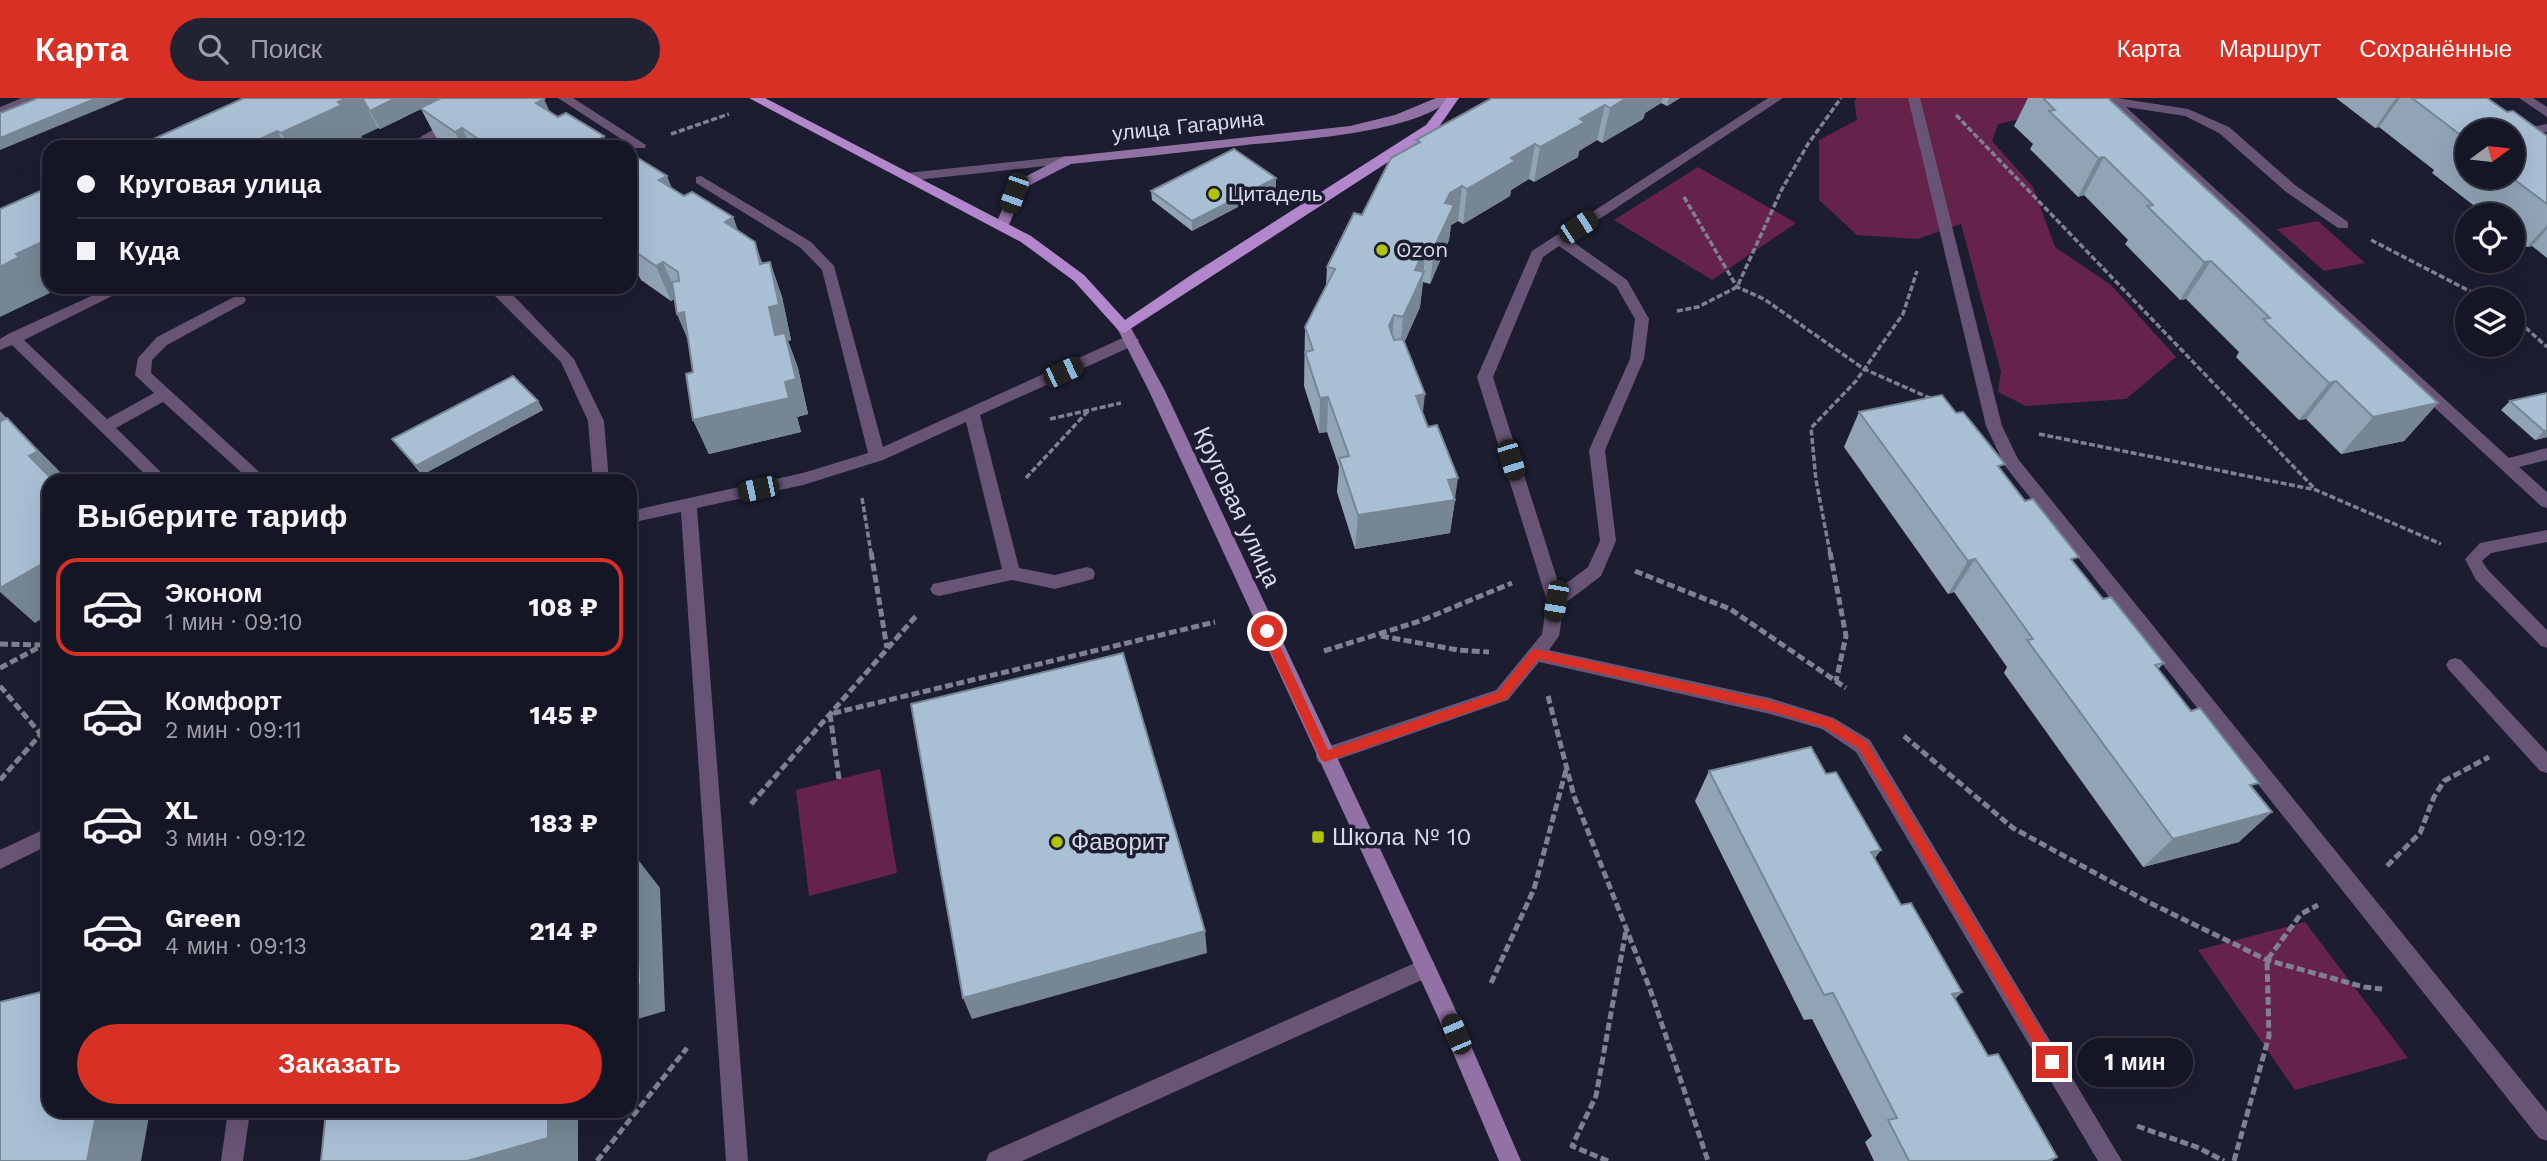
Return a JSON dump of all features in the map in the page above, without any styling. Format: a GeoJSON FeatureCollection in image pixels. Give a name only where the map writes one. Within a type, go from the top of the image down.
{"type":"FeatureCollection","features":[{"type":"Feature","properties":{"kind":"main road","name":"Круговая улица"},"geometry":{"type":"LineString","coordinates":[[755,98],[1003,224],[1058,259],[1087,284],[1128,334]]}},
{"type":"Feature","properties":{"kind":"main road"},"geometry":{"type":"LineString","coordinates":[[1128,334],[1199,276],[1431,128],[1453,98]]}},
{"type":"Feature","properties":{"kind":"street"},"geometry":{"type":"LineString","coordinates":[[0,112],[33,98]]}},
{"type":"Feature","properties":{"kind":"street"},"geometry":{"type":"LineString","coordinates":[[422,140],[497,98]]}},
{"type":"Feature","properties":{"kind":"street"},"geometry":{"type":"LineString","coordinates":[[564,98],[631,140]]}},
{"type":"Feature","properties":{"kind":"street","name":"улица Гагарина"},"geometry":{"type":"LineString","coordinates":[[1003,224],[1014,193],[1034,174],[1068,160],[1333,133],[1382,125],[1422,111],[1446,98]]}},
{"type":"Feature","properties":{"kind":"street"},"geometry":{"type":"LineString","coordinates":[[1325,756],[1502,695],[1550,636],[1556,601],[1485,377],[1537,254],[1777,98]]}},
{"type":"Feature","properties":{"kind":"street"},"geometry":{"type":"LineString","coordinates":[[1914,98],[1994,426],[2011,462],[2547,1129]]}},
{"type":"Feature","properties":{"kind":"street"},"geometry":{"type":"LineString","coordinates":[[2525,98],[2547,113]]}},
{"type":"Feature","properties":{"kind":"street"},"geometry":{"type":"LineString","coordinates":[[2109,99],[2188,113],[2224,130],[2290,188],[2343,225]]}},
{"type":"Feature","properties":{"kind":"street"},"geometry":{"type":"LineString","coordinates":[[2109,99],[2547,502]]}},
{"type":"Feature","properties":{"kind":"street"},"geometry":{"type":"LineString","coordinates":[[2525,135],[2547,128]]}},
{"type":"Feature","properties":{"kind":"street"},"geometry":{"type":"LineString","coordinates":[[907,177],[1068,160]]}},
{"type":"Feature","properties":{"kind":"street"},"geometry":{"type":"LineString","coordinates":[[701,180],[806,245],[829,269],[877,456]]}},
{"type":"Feature","properties":{"kind":"street"},"geometry":{"type":"LineString","coordinates":[[1556,601],[1595,571],[1608,541],[1597,450],[1637,359],[1642,319],[1622,283],[1559,239]]}},
{"type":"Feature","properties":{"kind":"street"},"geometry":{"type":"LineString","coordinates":[[108,294],[6,342],[105,427],[155,474]]}},
{"type":"Feature","properties":{"kind":"street"},"geometry":{"type":"LineString","coordinates":[[502,294],[567,359],[596,421],[600,474]]}},
{"type":"Feature","properties":{"kind":"street"},"geometry":{"type":"LineString","coordinates":[[239,300],[162,341],[145,358],[143,375],[253,474]]}},
{"type":"Feature","properties":{"kind":"street"},"geometry":{"type":"LineString","coordinates":[[637,515],[803,479],[877,456],[972,414],[1128,334]]}},
{"type":"Feature","properties":{"kind":"street","name":"Круговая улица"},"geometry":{"type":"LineString","coordinates":[[1128,334],[1426,968],[1510,1161]]}},
{"type":"Feature","properties":{"kind":"street"},"geometry":{"type":"LineString","coordinates":[[105,427],[165,394]]}},
{"type":"Feature","properties":{"kind":"street"},"geometry":{"type":"LineString","coordinates":[[972,414],[1012,573]]}},
{"type":"Feature","properties":{"kind":"street"},"geometry":{"type":"LineString","coordinates":[[2506,464],[2547,454]]}},
{"type":"Feature","properties":{"kind":"street"},"geometry":{"type":"LineString","coordinates":[[689,504],[737,1161]]}},
{"type":"Feature","properties":{"kind":"street"},"geometry":{"type":"LineString","coordinates":[[2547,536],[2486,548],[2473,559],[2482,575],[2547,641]]}},
{"type":"Feature","properties":{"kind":"street"},"geometry":{"type":"LineString","coordinates":[[939,589],[1012,573],[1055,582],[1087,574]]}},
{"type":"Feature","properties":{"kind":"street"},"geometry":{"type":"LineString","coordinates":[[1535,654],[1770,706],[1828,723],[1863,746],[2111,1161]]}},
{"type":"Feature","properties":{"kind":"street"},"geometry":{"type":"LineString","coordinates":[[2455,665],[2547,765]]}},
{"type":"Feature","properties":{"kind":"street"},"geometry":{"type":"LineString","coordinates":[[0,860],[42,839]]}},
{"type":"Feature","properties":{"kind":"street"},"geometry":{"type":"LineString","coordinates":[[997,1161],[1426,968]]}},
{"type":"Feature","properties":{"kind":"street"},"geometry":{"type":"LineString","coordinates":[[232,1161],[238,1118]]}},
{"type":"Feature","properties":{"kind":"path"},"geometry":{"type":"LineString","coordinates":[[1642,319],[1698,307],[1737,287],[1764,218],[1803,149],[1840,99],[1832,98]]}},
{"type":"Feature","properties":{"kind":"path"},"geometry":{"type":"LineString","coordinates":[[1949,108],[2316,491]]}},
{"type":"Feature","properties":{"kind":"path"},"geometry":{"type":"LineString","coordinates":[[639,145],[740,110]]}},
{"type":"Feature","properties":{"kind":"path"},"geometry":{"type":"LineString","coordinates":[[1666,170],[1701,223],[1737,287],[1764,299],[1864,369],[1994,426],[2316,491],[2381,516],[2473,559]]}},
{"type":"Feature","properties":{"kind":"path"},"geometry":{"type":"LineString","coordinates":[[2343,225],[2462,287]]}},
{"type":"Feature","properties":{"kind":"path"},"geometry":{"type":"LineString","coordinates":[[1828,723],[1846,636],[1816,480],[1811,428],[1864,369],[1903,314],[1914,275],[1947,232]]}},
{"type":"Feature","properties":{"kind":"path"},"geometry":{"type":"LineString","coordinates":[[2525,327],[2547,347]]}},
{"type":"Feature","properties":{"kind":"path"},"geometry":{"type":"LineString","coordinates":[[996,510],[1090,410]]}},
{"type":"Feature","properties":{"kind":"path"},"geometry":{"type":"LineString","coordinates":[[856,463],[887,648]]}},
{"type":"Feature","properties":{"kind":"path"},"geometry":{"type":"LineString","coordinates":[[1324,651],[1381,636],[1463,606],[1544,567]]}},
{"type":"Feature","properties":{"kind":"path"},"geometry":{"type":"LineString","coordinates":[[1595,571],[1636,570],[1730,609],[1837,680],[1857,697]]}},
{"type":"Feature","properties":{"kind":"path"},"geometry":{"type":"LineString","coordinates":[[714,847],[939,589]]}},
{"type":"Feature","properties":{"kind":"path"},"geometry":{"type":"LineString","coordinates":[[830,714],[1215,622]]}},
{"type":"Feature","properties":{"kind":"path"},"geometry":{"type":"LineString","coordinates":[[1381,636],[1458,650],[1535,654],[1574,796],[1650,989],[1708,1161]]}},
{"type":"Feature","properties":{"kind":"path"},"geometry":{"type":"LineString","coordinates":[[0,644],[41,645]]}},
{"type":"Feature","properties":{"kind":"path"},"geometry":{"type":"LineString","coordinates":[[0,668],[41,645]]}},
{"type":"Feature","properties":{"kind":"path"},"geometry":{"type":"LineString","coordinates":[[0,686],[40,734],[0,780]]}},
{"type":"Feature","properties":{"kind":"path"},"geometry":{"type":"LineString","coordinates":[[830,714],[839,779]]}},
{"type":"Feature","properties":{"kind":"path"},"geometry":{"type":"LineString","coordinates":[[1897,730],[2013,828],[2148,902],[2267,960],[2364,987],[2439,995]]}},
{"type":"Feature","properties":{"kind":"path"},"geometry":{"type":"LineString","coordinates":[[1491,983],[1534,889],[1567,766]]}},
{"type":"Feature","properties":{"kind":"path"},"geometry":{"type":"LineString","coordinates":[[1608,1161],[1572,1146],[1596,1096],[1626,929]]}},
{"type":"Feature","properties":{"kind":"path"},"geometry":{"type":"LineString","coordinates":[[637,1111],[725,1001]]}},
{"type":"Feature","properties":{"kind":"path"},"geometry":{"type":"LineString","coordinates":[[597,1161],[631,1118]]}},
{"type":"Feature","properties":{"kind":"path"},"geometry":{"type":"LineString","coordinates":[[2199,1149],[2224,1161]]}},
{"type":"Feature","properties":{"kind":"shaded area"},"geometry":{"type":"Polygon","coordinates":[[[1857,98],[2068,98],[2066,109],[1998,124],[1992,141],[2033,187],[2055,247],[2111,285],[2176,357],[2126,399],[2026,406],[1998,392],[2001,372],[1961,224],[1917,239],[1857,235],[1819,200],[1819,140],[1857,120],[1854,101],[1857,98]]]}},
{"type":"Feature","properties":{"kind":"shaded area"},"geometry":{"type":"Polygon","coordinates":[[[1698,167],[1796,223],[1712,280],[1614,220],[1698,167]]]}},
{"type":"Feature","properties":{"kind":"shaded area"},"geometry":{"type":"Polygon","coordinates":[[[2318,221],[2365,263],[2324,271],[2277,229],[2318,221]]]}},
{"type":"Feature","properties":{"kind":"shaded area"},"geometry":{"type":"Polygon","coordinates":[[[880,769],[897,873],[809,896],[796,790],[880,769]]]}},
{"type":"Feature","properties":{"kind":"shaded area"},"geometry":{"type":"Polygon","coordinates":[[[2305,922],[2408,1058],[2295,1090],[2198,950],[2305,922]]]}},
{"type":"Feature","properties":{"kind":"building"},"geometry":{"type":"Polygon","coordinates":[[[38,98],[97,98],[0,138],[0,113],[38,98]]]}},
{"type":"Feature","properties":{"kind":"building"},"geometry":{"type":"Polygon","coordinates":[[[244,98],[347,98],[338,102],[342,105],[281,133],[277,131],[258,140],[151,140],[244,98]]]}},
{"type":"Feature","properties":{"kind":"building"},"geometry":{"type":"Polygon","coordinates":[[[362,98],[396,98],[370,111],[362,98]]]}},
{"type":"Feature","properties":{"kind":"building"},"geometry":{"type":"Polygon","coordinates":[[[441,98],[542,98],[544,99],[536,103],[558,117],[566,113],[604,136],[598,140],[480,140],[462,128],[455,132],[420,108],[441,98]]]}},
{"type":"Feature","properties":{"kind":"building"},"geometry":{"type":"Polygon","coordinates":[[[1492,98],[1627,98],[1610,108],[1605,105],[1580,119],[1585,122],[1540,147],[1535,144],[1511,158],[1515,161],[1467,189],[1462,186],[1450,193],[1445,203],[1454,205],[1434,248],[1426,246],[1415,270],[1424,272],[1414,294],[1403,317],[1394,315],[1389,326],[1394,340],[1403,339],[1425,394],[1416,396],[1428,427],[1437,425],[1458,478],[1448,480],[1455,500],[1358,515],[1339,458],[1349,456],[1328,397],[1320,398],[1305,352],[1313,350],[1305,327],[1335,269],[1327,267],[1354,213],[1362,215],[1391,158],[1420,142],[1416,140],[1492,98]]]}},
{"type":"Feature","properties":{"kind":"building"},"geometry":{"type":"Polygon","coordinates":[[[2043,98],[2108,98],[2438,403],[2373,417],[2336,381],[2329,383],[2263,319],[2270,318],[2211,261],[2204,262],[2147,206],[2153,205],[2104,157],[2098,158],[2049,111],[2055,110],[2043,98]]]}},
{"type":"Feature","properties":{"kind":"building"},"geometry":{"type":"Polygon","coordinates":[[[2412,98],[2487,98],[2507,112],[2513,111],[2524,119],[2455,119],[2455,131],[2412,98]]]}},
{"type":"Feature","properties":{"kind":"building"},"geometry":{"type":"Polygon","coordinates":[[[2525,120],[2547,136],[2547,204],[2525,188],[2525,120]]]}},
{"type":"Feature","properties":{"kind":"building"},"geometry":{"type":"Polygon","coordinates":[[[1234,149],[1276,178],[1192,221],[1151,191],[1234,149]]]}},
{"type":"Feature","properties":{"kind":"building"},"geometry":{"type":"Polygon","coordinates":[[[637,157],[667,176],[659,180],[684,196],[692,192],[733,217],[725,222],[755,242],[760,264],[770,262],[779,305],[769,307],[775,335],[785,333],[796,379],[785,382],[789,398],[693,420],[686,374],[693,372],[684,312],[677,314],[672,282],[679,281],[678,272],[663,262],[656,266],[637,253],[637,157]]]}},
{"type":"Feature","properties":{"kind":"building"},"geometry":{"type":"Polygon","coordinates":[[[42,190],[42,242],[16,254],[19,257],[0,267],[0,209],[42,190]]]}},
{"type":"Feature","properties":{"kind":"building"},"geometry":{"type":"Polygon","coordinates":[[[513,376],[538,401],[416,466],[392,439],[513,376]]]}},
{"type":"Feature","properties":{"kind":"building"},"geometry":{"type":"Polygon","coordinates":[[[2547,393],[2547,430],[2544,431],[2510,401],[2547,393]]]}},
{"type":"Feature","properties":{"kind":"building"},"geometry":{"type":"Polygon","coordinates":[[[1942,395],[1956,413],[1963,412],[2005,464],[1998,466],[2025,501],[2033,499],[2079,557],[2071,559],[2103,599],[2111,597],[2164,663],[2155,665],[2191,711],[2200,708],[2259,783],[2250,785],[2272,812],[2173,839],[2027,640],[2033,639],[1975,559],[1968,561],[1859,412],[1942,395]]]}},
{"type":"Feature","properties":{"kind":"building"},"geometry":{"type":"Polygon","coordinates":[[[7,418],[38,451],[29,456],[47,474],[42,474],[42,564],[0,588],[0,422],[7,418]]]}},
{"type":"Feature","properties":{"kind":"building","name":"Фаворит"},"geometry":{"type":"Polygon","coordinates":[[[1123,653],[1205,931],[963,998],[911,704],[1123,653]]]}},
{"type":"Feature","properties":{"kind":"building"},"geometry":{"type":"Polygon","coordinates":[[[1811,747],[1826,774],[1836,772],[1881,850],[1871,852],[1901,905],[1911,903],[1962,992],[1952,994],[1988,1056],[1998,1054],[2057,1157],[2048,1161],[1909,1161],[1888,1120],[1897,1118],[1833,993],[1824,995],[1709,771],[1811,747]]]}},
{"type":"Feature","properties":{"kind":"building"},"geometry":{"type":"Polygon","coordinates":[[[637,882],[641,984],[637,985],[637,882]]]}},
{"type":"Feature","properties":{"kind":"building"},"geometry":{"type":"Polygon","coordinates":[[[42,992],[42,1118],[96,1118],[87,1161],[0,1161],[0,1002],[42,992]]]}},
{"type":"Feature","properties":{"kind":"building"},"geometry":{"type":"Polygon","coordinates":[[[325,1118],[548,1118],[548,1138],[467,1161],[321,1161],[325,1118]]]}},
{"type":"Feature","properties":{"kind":"place","name":"Цитадель"},"geometry":{"type":"Point","coordinates":[1214,194]}},
{"type":"Feature","properties":{"kind":"place","name":"Ozon"},"geometry":{"type":"Point","coordinates":[1382,250]}},
{"type":"Feature","properties":{"kind":"place","name":"Школа № 10"},"geometry":{"type":"Point","coordinates":[1318,837]}},
{"type":"Feature","properties":{"kind":"place","name":"Фаворит"},"geometry":{"type":"Point","coordinates":[1057,842]}},
{"type":"Feature","properties":{"kind":"route"},"geometry":{"type":"LineString","coordinates":[[1267,631],[1325,756],[1502,695],[1535,654],[1770,706],[1828,723],[1863,746],[2052,1062]]}}]}
